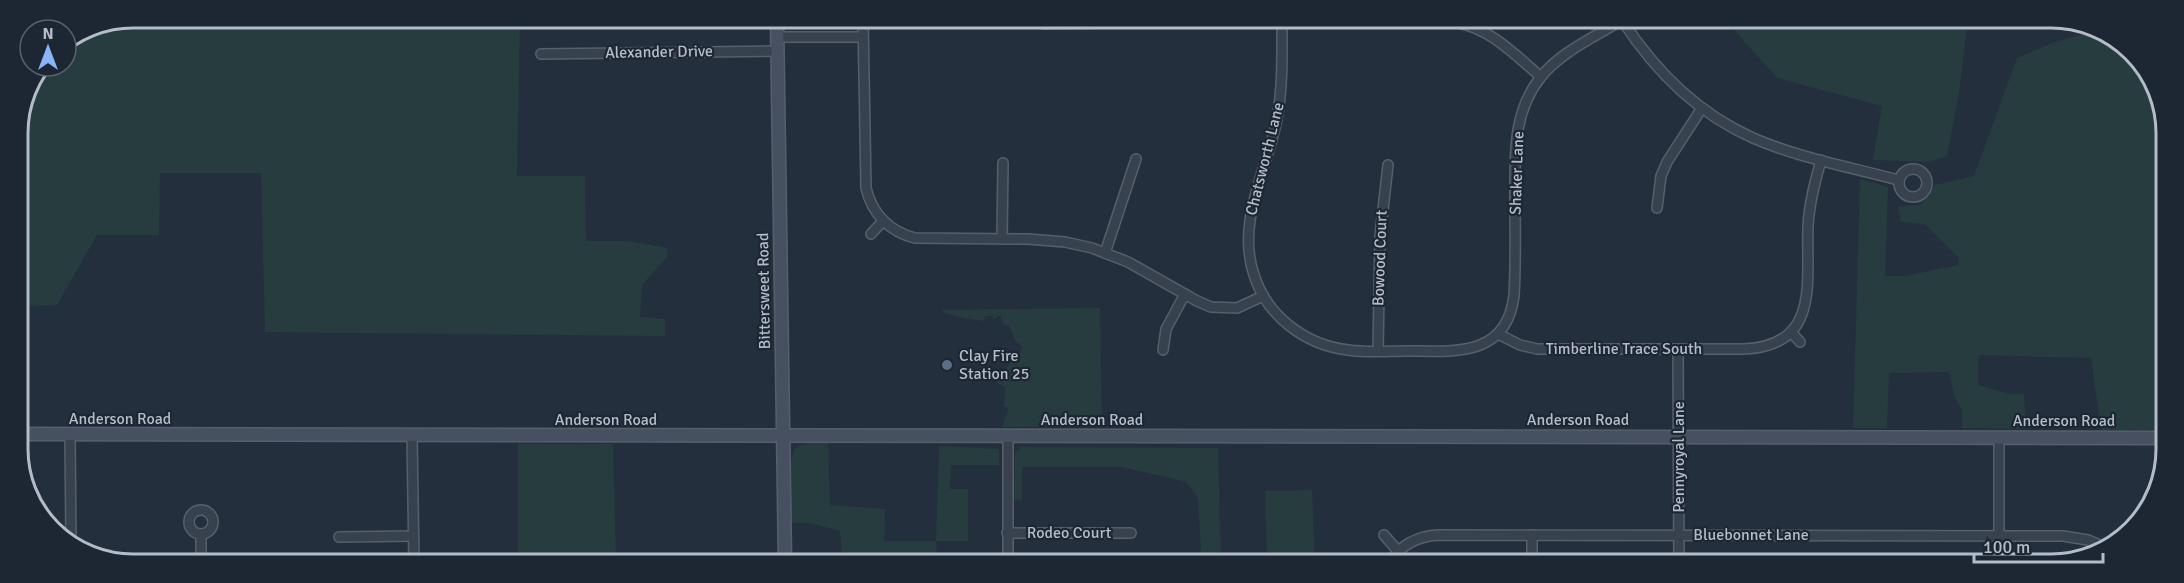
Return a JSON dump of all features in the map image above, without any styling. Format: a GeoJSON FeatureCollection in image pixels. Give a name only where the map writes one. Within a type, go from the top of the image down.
{"type":"FeatureCollection","features":[{"type":"Feature","properties":{"kind":"street","name":"Chatsworth Lane"},"geometry":{"type":"LineString","coordinates":[[1263,296],[1252,268],[1248,233],[1280,100],[1282,28]]}},
{"type":"Feature","properties":{"kind":"street"},"geometry":{"type":"LineString","coordinates":[[1473,28],[1500,42],[1541,77]]}},
{"type":"Feature","properties":{"kind":"street","name":"Shaker Lane"},"geometry":{"type":"LineString","coordinates":[[1498,334],[1510,314],[1514,296],[1515,154],[1518,126],[1526,103],[1541,77],[1569,53],[1609,28]]}},
{"type":"Feature","properties":{"kind":"street"},"geometry":{"type":"LineString","coordinates":[[1627,28],[1661,72],[1702,108],[1753,138],[1821,160],[1899,180]]}},
{"type":"Feature","properties":{"kind":"street","name":"Bittersweet Road"},"geometry":{"type":"LineString","coordinates":[[777,29],[785,554]]}},
{"type":"Feature","properties":{"kind":"street"},"geometry":{"type":"LineString","coordinates":[[863,29],[866,188],[874,210],[883,221],[898,232],[915,238],[1028,238],[1065,242],[1106,252],[1149,273],[1204,305],[1223,309],[1243,306],[1263,296],[1287,324],[1316,342],[1347,350],[1459,351],[1478,347],[1498,334]]}},
{"type":"Feature","properties":{"kind":"street"},"geometry":{"type":"LineString","coordinates":[[777,37],[863,37]]}},
{"type":"Feature","properties":{"kind":"street","name":"Alexander Drive"},"geometry":{"type":"LineString","coordinates":[[541,54],[777,51]]}},
{"type":"Feature","properties":{"kind":"street"},"geometry":{"type":"LineString","coordinates":[[1656,208],[1661,176],[1667,162],[1702,108]]}},
{"type":"Feature","properties":{"kind":"street"},"geometry":{"type":"LineString","coordinates":[[1106,252],[1136,159]]}},
{"type":"Feature","properties":{"kind":"street"},"geometry":{"type":"LineString","coordinates":[[1800,342],[1794,329],[1802,317],[1808,296],[1809,215],[1821,160]]}},
{"type":"Feature","properties":{"kind":"street"},"geometry":{"type":"LineString","coordinates":[[1002,239],[1003,163]]}},
{"type":"Feature","properties":{"kind":"street","name":"Bowood Court"},"geometry":{"type":"LineString","coordinates":[[1378,351],[1380,236],[1388,165]]}},
{"type":"Feature","properties":{"kind":"street"},"geometry":{"type":"LineString","coordinates":[[872,234],[883,221]]}},
{"type":"Feature","properties":{"kind":"street"},"geometry":{"type":"LineString","coordinates":[[1163,350],[1166,329],[1185,294]]}},
{"type":"Feature","properties":{"kind":"street","name":"Timberline Trace South"},"geometry":{"type":"LineString","coordinates":[[1498,334],[1520,345],[1537,349],[1755,349],[1778,342],[1794,329]]}},
{"type":"Feature","properties":{"kind":"street","name":"Pennyroyal Lane"},"geometry":{"type":"LineString","coordinates":[[1678,349],[1679,554]]}},
{"type":"Feature","properties":{"kind":"street","name":"Anderson Road"},"geometry":{"type":"LineString","coordinates":[[28,434],[2156,438]]}},
{"type":"Feature","properties":{"kind":"street"},"geometry":{"type":"LineString","coordinates":[[70,435],[71,534]]}},
{"type":"Feature","properties":{"kind":"street"},"geometry":{"type":"LineString","coordinates":[[412,436],[414,554]]}},
{"type":"Feature","properties":{"kind":"street"},"geometry":{"type":"LineString","coordinates":[[1008,437],[1008,554]]}},
{"type":"Feature","properties":{"kind":"street"},"geometry":{"type":"LineString","coordinates":[[1999,437],[1999,554]]}},
{"type":"Feature","properties":{"kind":"street"},"geometry":{"type":"LineString","coordinates":[[198,511],[208,513],[213,521],[210,530],[201,534],[193,531],[189,524],[191,515],[198,511]]}},
{"type":"Feature","properties":{"kind":"street","name":"Rodeo Court"},"geometry":{"type":"LineString","coordinates":[[1007,532],[1131,532]]}},
{"type":"Feature","properties":{"kind":"street"},"geometry":{"type":"LineString","coordinates":[[201,534],[201,554]]}},
{"type":"Feature","properties":{"kind":"street"},"geometry":{"type":"LineString","coordinates":[[1384,535],[1400,549],[1396,554]]}},
{"type":"Feature","properties":{"kind":"street"},"geometry":{"type":"LineString","coordinates":[[1532,535],[1532,554]]}},
{"type":"Feature","properties":{"kind":"street","name":"Bluebonnet Lane"},"geometry":{"type":"LineString","coordinates":[[1400,549],[1420,538],[1429,536],[1532,535],[1999,535],[2063,536],[2097,544]]}},
{"type":"Feature","properties":{"kind":"street"},"geometry":{"type":"LineString","coordinates":[[339,537],[413,536]]}},
{"type":"Feature","properties":{"kind":"green space"},"geometry":{"type":"Polygon","coordinates":[[[1733,28],[1967,28],[1959,93],[1947,156],[1930,162],[1873,160],[1882,106],[1777,78],[1733,28]]]}},
{"type":"Feature","properties":{"kind":"green space"},"geometry":{"type":"Polygon","coordinates":[[[127,29],[520,29],[517,176],[585,176],[586,241],[628,241],[668,248],[667,257],[642,285],[640,317],[665,319],[665,336],[265,332],[261,173],[160,173],[159,235],[97,235],[57,305],[30,306],[29,120],[39,87],[44,78],[78,78],[78,44],[100,34],[127,29]]]}},
{"type":"Feature","properties":{"kind":"green space"},"geometry":{"type":"Polygon","coordinates":[[[2083,34],[2109,46],[2134,70],[2152,106],[2156,134],[2156,430],[2101,430],[2091,358],[1980,355],[1978,385],[2009,394],[2024,394],[2026,429],[1962,428],[1962,410],[1954,396],[1949,372],[1889,373],[1887,428],[1853,428],[1860,179],[1888,187],[1885,276],[1905,276],[1958,265],[1959,258],[1925,224],[1901,222],[1898,207],[1922,204],[1935,185],[1974,176],[2017,58],[2052,43],[2083,34]]]}},
{"type":"Feature","properties":{"kind":"green space"},"geometry":{"type":"Polygon","coordinates":[[[1100,308],[1102,426],[1002,427],[1009,408],[1004,406],[1005,387],[997,383],[1014,357],[1020,358],[1022,346],[1016,342],[1009,326],[1003,324],[1001,316],[993,319],[993,316],[985,316],[984,321],[955,316],[941,310],[1100,308]]]}},
{"type":"Feature","properties":{"kind":"green space"},"geometry":{"type":"Polygon","coordinates":[[[811,443],[828,443],[830,505],[885,509],[884,541],[936,541],[937,554],[842,554],[840,531],[810,523],[791,523],[790,472],[793,453],[796,448],[811,443]]]}},
{"type":"Feature","properties":{"kind":"green space"},"geometry":{"type":"Polygon","coordinates":[[[518,444],[613,444],[616,554],[518,554],[518,444]]]}},
{"type":"Feature","properties":{"kind":"green space"},"geometry":{"type":"Polygon","coordinates":[[[939,446],[999,449],[999,465],[951,465],[950,489],[968,489],[968,541],[936,541],[939,446]]]}},
{"type":"Feature","properties":{"kind":"green space"},"geometry":{"type":"Polygon","coordinates":[[[1022,447],[1218,448],[1221,554],[1198,554],[1201,549],[1198,498],[1186,482],[1122,467],[1022,467],[1022,500],[1014,500],[1015,453],[1022,447]]]}},
{"type":"Feature","properties":{"kind":"green space"},"geometry":{"type":"Polygon","coordinates":[[[1312,490],[1315,554],[1267,554],[1265,491],[1312,490]]]}},
{"type":"Feature","properties":{"kind":"place","name":"Clay Fire Station 25"},"geometry":{"type":"Point","coordinates":[947,365]}}]}
